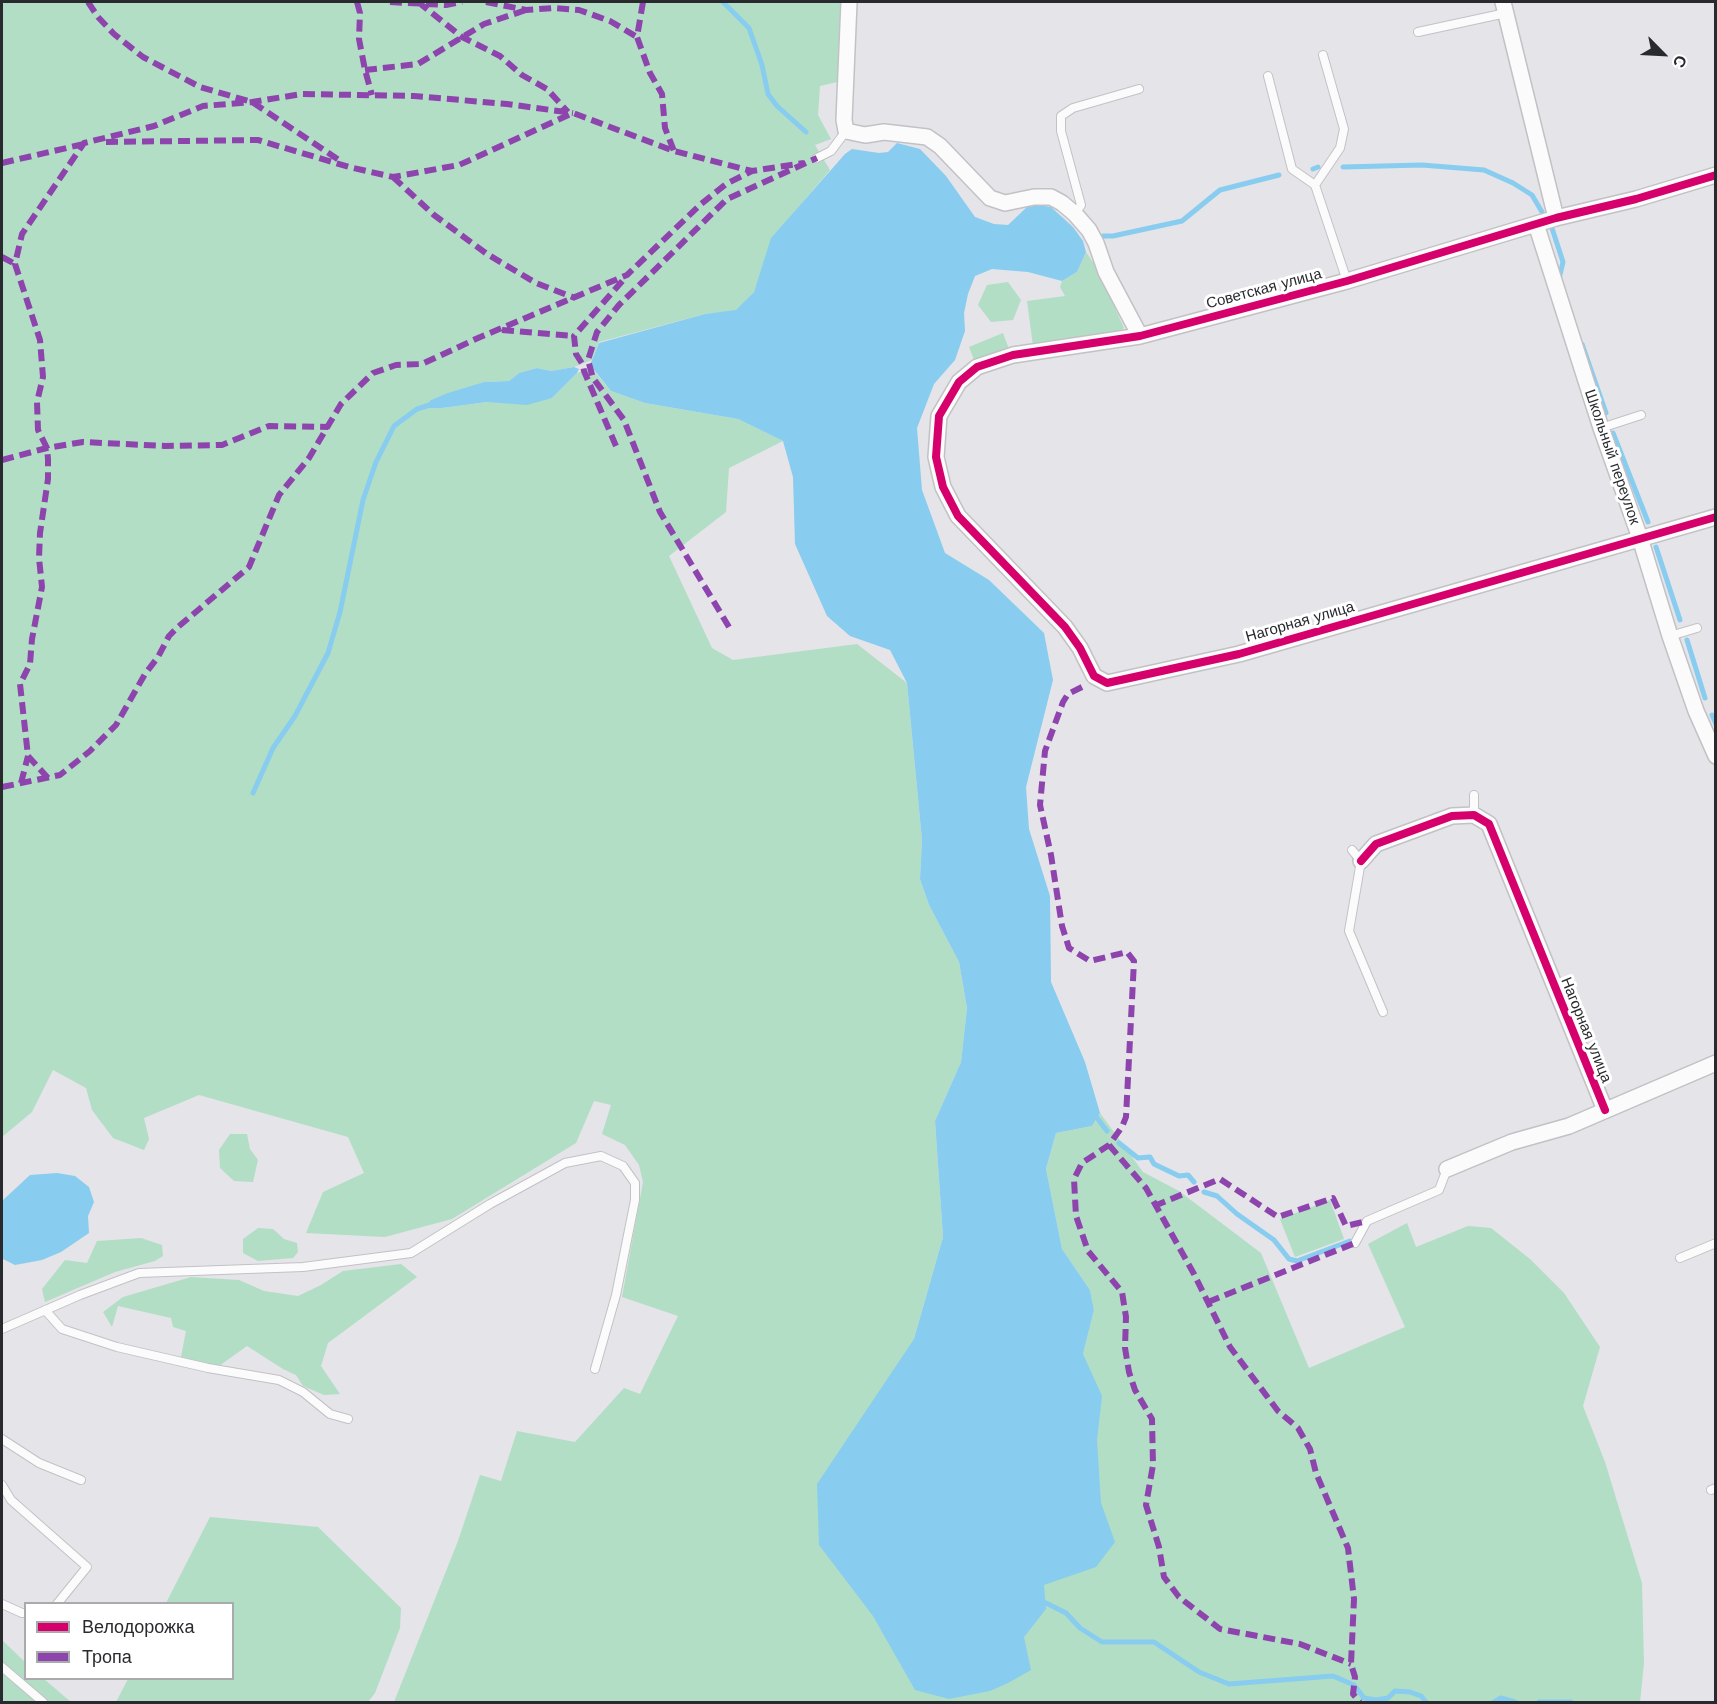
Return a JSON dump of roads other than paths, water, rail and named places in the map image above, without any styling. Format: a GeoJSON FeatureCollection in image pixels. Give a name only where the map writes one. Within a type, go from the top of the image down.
{"type":"FeatureCollection","features":[{"type":"Feature","properties":{"kind":"street"},"geometry":{"type":"LineString","coordinates":[[849,2],[844,120],[846,131],[865,135],[884,132],[927,137],[940,146],[990,198],[1005,203],[1051,196],[1076,214],[1089,230],[1106,272],[1140,336]]}},
{"type":"Feature","properties":{"kind":"street"},"geometry":{"type":"LineString","coordinates":[[1504,7],[1556,218]]}},
{"type":"Feature","properties":{"kind":"street","name":"Советская улица"},"geometry":{"type":"LineString","coordinates":[[958,516],[943,487],[936,457],[939,416],[959,382],[977,367],[1013,355],[1140,336],[1347,281],[1556,218],[1637,203],[1716,175]]}},
{"type":"Feature","properties":{"kind":"street","name":"Школьный переулок"},"geometry":{"type":"LineString","coordinates":[[1536,224],[1601,428],[1640,537],[1670,636],[1696,711],[1716,756]]}},
{"type":"Feature","properties":{"kind":"street","name":"Нагорная улица"},"geometry":{"type":"LineString","coordinates":[[958,516],[1065,627],[1080,648],[1094,676],[1107,683],[1239,654],[1716,517]]}},
{"type":"Feature","properties":{"kind":"street"},"geometry":{"type":"LineString","coordinates":[[1356,855],[1376,844],[1452,816],[1474,815]]}},
{"type":"Feature","properties":{"kind":"street","name":"Нагорная улица"},"geometry":{"type":"LineString","coordinates":[[1474,815],[1489,824],[1605,1110]]}},
{"type":"Feature","properties":{"kind":"street"},"geometry":{"type":"LineString","coordinates":[[1447,1169],[1512,1142],[1569,1126],[1716,1063]]}},
{"type":"Feature","properties":{"kind":"lane"},"geometry":{"type":"LineString","coordinates":[[1418,32],[1504,7]]}},
{"type":"Feature","properties":{"kind":"lane"},"geometry":{"type":"LineString","coordinates":[[1315,185],[1340,148],[1344,129],[1323,55]]}},
{"type":"Feature","properties":{"kind":"lane"},"geometry":{"type":"LineString","coordinates":[[1268,76],[1292,169],[1315,185],[1347,281]]}},
{"type":"Feature","properties":{"kind":"lane"},"geometry":{"type":"LineString","coordinates":[[1076,214],[1081,206],[1061,131],[1061,116],[1073,108],[1139,89]]}},
{"type":"Feature","properties":{"kind":"lane"},"geometry":{"type":"LineString","coordinates":[[817,158],[831,151],[846,131]]}},
{"type":"Feature","properties":{"kind":"lane"},"geometry":{"type":"LineString","coordinates":[[1601,428],[1641,415]]}},
{"type":"Feature","properties":{"kind":"lane"},"geometry":{"type":"LineString","coordinates":[[1670,636],[1697,628]]}},
{"type":"Feature","properties":{"kind":"lane"},"geometry":{"type":"LineString","coordinates":[[1474,795],[1474,815]]}},
{"type":"Feature","properties":{"kind":"lane"},"geometry":{"type":"LineString","coordinates":[[1356,855],[1349,931],[1383,1012]]}},
{"type":"Feature","properties":{"kind":"lane"},"geometry":{"type":"LineString","coordinates":[[2,1329],[139,1274],[303,1267],[411,1253],[490,1204],[565,1163],[601,1156],[623,1166],[635,1183],[635,1200],[616,1295],[595,1369]]}},
{"type":"Feature","properties":{"kind":"lane"},"geometry":{"type":"LineString","coordinates":[[1355,1243],[1367,1221],[1439,1190],[1447,1169]]}},
{"type":"Feature","properties":{"kind":"lane"},"geometry":{"type":"LineString","coordinates":[[1680,1258],[1716,1243]]}},
{"type":"Feature","properties":{"kind":"lane"},"geometry":{"type":"LineString","coordinates":[[45,1310],[62,1329],[117,1347],[208,1368],[279,1380],[303,1392],[330,1414],[348,1419]]}},
{"type":"Feature","properties":{"kind":"lane"},"geometry":{"type":"LineString","coordinates":[[2,1439],[39,1463],[81,1480]]}},
{"type":"Feature","properties":{"kind":"lane"},"geometry":{"type":"LineString","coordinates":[[2,1485],[11,1500],[87,1567],[59,1602]]}},
{"type":"Feature","properties":{"kind":"lane"},"geometry":{"type":"LineString","coordinates":[[2,1604],[24,1613]]}},
{"type":"Feature","properties":{"kind":"lane"},"geometry":{"type":"LineString","coordinates":[[2,1667],[43,1702]]}},
{"type":"Feature","properties":{"kind":"water"},"geometry":{"type":"Polygon","coordinates":[[[897,143],[920,149],[946,176],[975,217],[994,224],[1008,225],[1027,207],[1039,205],[1051,207],[1073,227],[1083,241],[1086,252],[1077,272],[1062,281],[1028,272],[992,269],[975,276],[964,313],[965,331],[955,360],[934,384],[917,428],[922,490],[945,553],[989,580],[1044,633],[1053,680],[1026,787],[1029,829],[1050,896],[1051,982],[1085,1062],[1100,1113],[1092,1126],[1056,1133],[1046,1169],[1062,1249],[1090,1290],[1094,1310],[1083,1354],[1102,1396],[1097,1440],[1101,1503],[1115,1542],[1096,1567],[1044,1585],[1046,1609],[1024,1637],[1031,1670],[990,1691],[949,1699],[915,1690],[873,1616],[819,1545],[817,1484],[914,1339],[943,1237],[935,1121],[961,1062],[967,1008],[959,962],[929,905],[920,879],[922,840],[907,683],[890,650],[850,636],[827,616],[795,544],[793,477],[783,441],[738,419],[645,403],[611,391],[590,365],[599,343],[705,314],[736,310],[754,292],[771,238],[845,154],[852,149],[888,152],[897,143]]]}},
{"type":"Feature","properties":{"kind":"water"},"geometry":{"type":"Polygon","coordinates":[[[574,367],[579,369],[577,373],[552,398],[527,405],[487,402],[429,408],[427,405],[431,400],[448,393],[484,382],[509,381],[519,373],[537,368],[551,371],[574,367]]]}},
{"type":"Feature","properties":{"kind":"water"},"geometry":{"type":"Polygon","coordinates":[[[57,1173],[75,1176],[89,1187],[94,1202],[88,1216],[89,1233],[61,1252],[42,1260],[15,1265],[3,1259],[2,1201],[30,1175],[57,1173]]]}},
{"type":"Feature","properties":{"kind":"waterway"},"geometry":{"type":"LineString","coordinates":[[723,2],[749,28],[762,65],[768,94],[777,106],[806,132]]}},
{"type":"Feature","properties":{"kind":"waterway"},"geometry":{"type":"LineString","coordinates":[[1343,167],[1422,165],[1484,170],[1513,183],[1532,195],[1542,212]]}},
{"type":"Feature","properties":{"kind":"waterway"},"geometry":{"type":"LineString","coordinates":[[1313,169],[1318,167]]}},
{"type":"Feature","properties":{"kind":"waterway"},"geometry":{"type":"LineString","coordinates":[[1103,236],[1113,236],[1182,221],[1220,190],[1279,175]]}},
{"type":"Feature","properties":{"kind":"waterway"},"geometry":{"type":"LineString","coordinates":[[1551,225],[1563,262],[1559,279]]}},
{"type":"Feature","properties":{"kind":"waterway"},"geometry":{"type":"LineString","coordinates":[[1582,344],[1606,413]]}},
{"type":"Feature","properties":{"kind":"waterway"},"geometry":{"type":"LineString","coordinates":[[253,793],[273,748],[295,716],[328,653],[340,612],[363,500],[376,462],[394,426],[417,409],[433,404]]}},
{"type":"Feature","properties":{"kind":"waterway"},"geometry":{"type":"LineString","coordinates":[[1613,433],[1648,522]]}},
{"type":"Feature","properties":{"kind":"waterway"},"geometry":{"type":"LineString","coordinates":[[1656,547],[1680,620]]}},
{"type":"Feature","properties":{"kind":"waterway"},"geometry":{"type":"LineString","coordinates":[[1687,640],[1705,698]]}},
{"type":"Feature","properties":{"kind":"waterway"},"geometry":{"type":"LineString","coordinates":[[1712,715],[1716,724]]}},
{"type":"Feature","properties":{"kind":"waterway"},"geometry":{"type":"LineString","coordinates":[[1097,1118],[1107,1131]]}},
{"type":"Feature","properties":{"kind":"waterway"},"geometry":{"type":"LineString","coordinates":[[1119,1143],[1138,1158],[1150,1157],[1154,1164],[1179,1176],[1188,1175],[1194,1182]]}},
{"type":"Feature","properties":{"kind":"waterway"},"geometry":{"type":"LineString","coordinates":[[1204,1192],[1217,1196],[1237,1214],[1274,1240],[1289,1259],[1297,1261],[1350,1241]]}},
{"type":"Feature","properties":{"kind":"waterway"},"geometry":{"type":"LineString","coordinates":[[1046,1603],[1066,1613],[1080,1628],[1102,1642],[1154,1642],[1199,1672],[1229,1684],[1333,1676],[1354,1685],[1364,1698],[1376,1700],[1388,1698],[1395,1691],[1410,1692],[1421,1696],[1426,1702]]}},
{"type":"Feature","properties":{"kind":"waterway"},"geometry":{"type":"LineString","coordinates":[[1494,1702],[1501,1698],[1515,1702]]}},
{"type":"Feature","properties":{"kind":"waterway"},"geometry":{"type":"LineString","coordinates":[[1539,1702],[1571,1702]]}}]}
